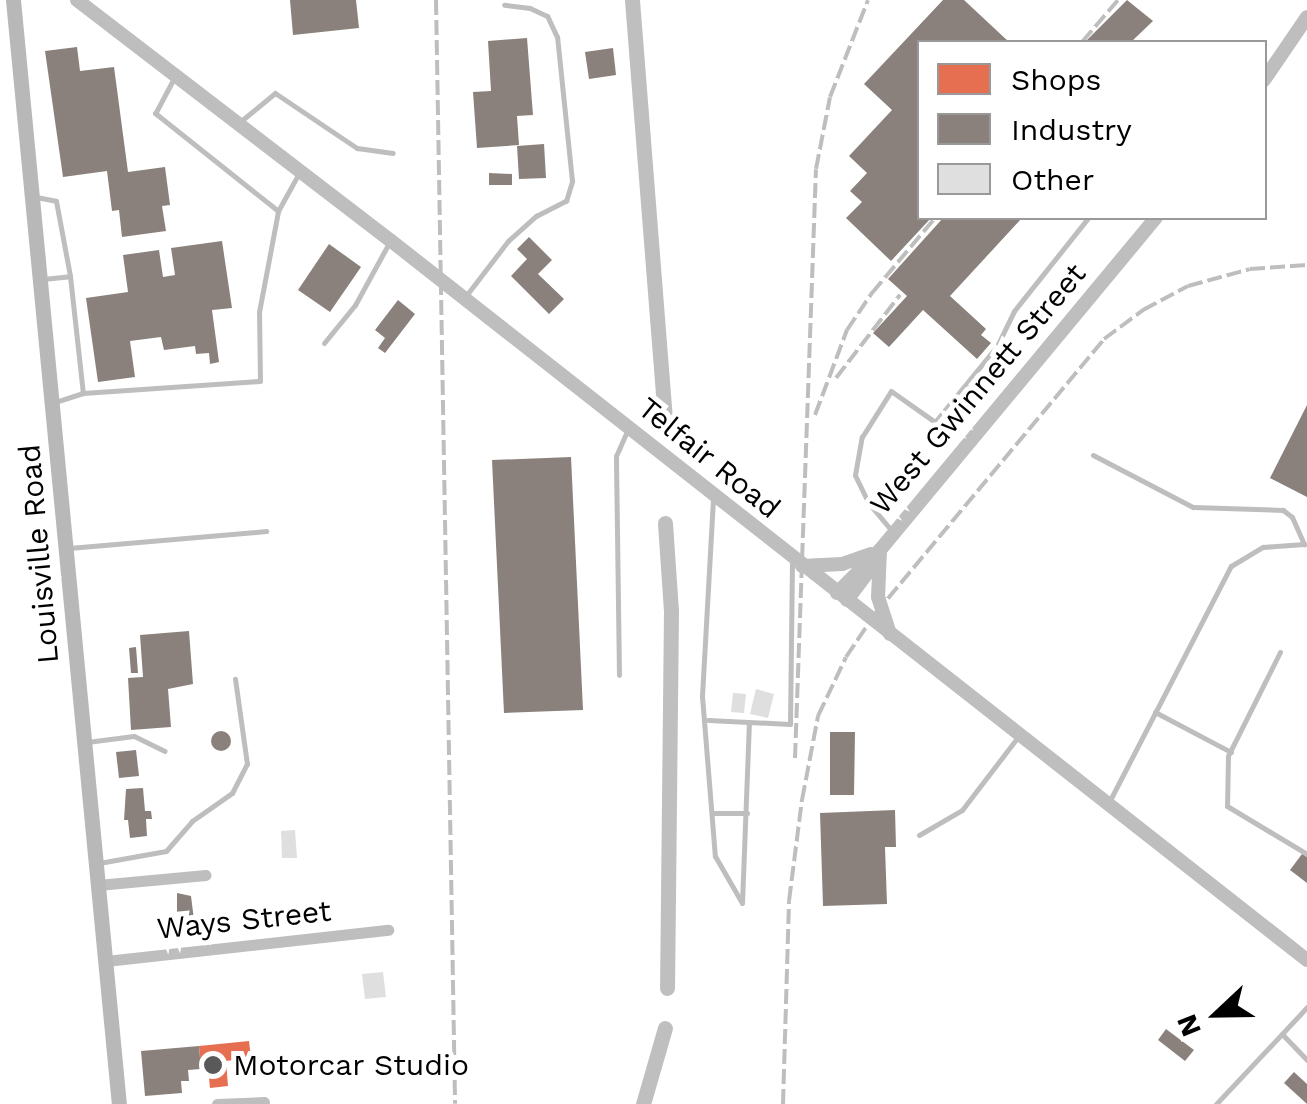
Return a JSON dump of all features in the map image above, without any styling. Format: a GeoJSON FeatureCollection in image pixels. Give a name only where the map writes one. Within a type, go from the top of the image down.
{"type":"FeatureCollection","features":[{"type":"Feature","properties":{"kind":"main road","name":"Louisville Road"},"geometry":{"type":"LineString","coordinates":[[13,0],[119,1104]]}},
{"type":"Feature","properties":{"kind":"street","name":"Telfair Road"},"geometry":{"type":"LineString","coordinates":[[77,0],[239,122],[1307,960]]}},
{"type":"Feature","properties":{"kind":"street"},"geometry":{"type":"LineString","coordinates":[[1267,76],[1307,17]]}},
{"type":"Feature","properties":{"kind":"street","name":"West Gwinnett Street"},"geometry":{"type":"LineString","coordinates":[[842,597],[1150,220]]}},
{"type":"Feature","properties":{"kind":"street"},"geometry":{"type":"LineString","coordinates":[[797,562],[842,564],[880,550],[878,596],[890,635]]}},
{"type":"Feature","properties":{"kind":"street"},"geometry":{"type":"LineString","coordinates":[[98,886],[206,875]]}},
{"type":"Feature","properties":{"kind":"street","name":"Ways Street"},"geometry":{"type":"LineString","coordinates":[[106,960],[388,930]]}},
{"type":"Feature","properties":{"kind":"street"},"geometry":{"type":"LineString","coordinates":[[217,1104],[264,1102]]}},
{"type":"Feature","properties":{"kind":"lane"},"geometry":{"type":"LineString","coordinates":[[464,300],[508,241],[536,216],[566,201],[572,181],[556,36],[547,16],[530,8],[504,6]]}},
{"type":"Feature","properties":{"kind":"lane"},"geometry":{"type":"LineString","coordinates":[[176,74],[155,114],[278,211]]}},
{"type":"Feature","properties":{"kind":"lane"},"geometry":{"type":"LineString","coordinates":[[239,122],[275,93],[357,148],[393,153]]}},
{"type":"Feature","properties":{"kind":"lane"},"geometry":{"type":"LineString","coordinates":[[53,403],[84,394],[260,381],[260,312],[278,211],[300,170]]}},
{"type":"Feature","properties":{"kind":"lane"},"geometry":{"type":"LineString","coordinates":[[34,196],[56,201],[70,276],[84,394]]}},
{"type":"Feature","properties":{"kind":"lane"},"geometry":{"type":"LineString","coordinates":[[894,533],[869,504],[855,475],[862,436],[891,392],[935,422],[997,346],[1014,311],[1086,220]]}},
{"type":"Feature","properties":{"kind":"lane"},"geometry":{"type":"LineString","coordinates":[[324,343],[355,305],[390,240]]}},
{"type":"Feature","properties":{"kind":"lane"},"geometry":{"type":"LineString","coordinates":[[42,279],[70,276]]}},
{"type":"Feature","properties":{"kind":"lane"},"geometry":{"type":"LineString","coordinates":[[619,675],[616,456],[628,428]]}},
{"type":"Feature","properties":{"kind":"lane"},"geometry":{"type":"LineString","coordinates":[[1093,456],[1193,507],[1283,510],[1292,516],[1306,544],[1264,547],[1231,566],[1108,804]]}},
{"type":"Feature","properties":{"kind":"lane"},"geometry":{"type":"LineString","coordinates":[[713,496],[702,696],[707,720],[715,856],[742,903],[750,722]]}},
{"type":"Feature","properties":{"kind":"lane"},"geometry":{"type":"LineString","coordinates":[[66,548],[266,531]]}},
{"type":"Feature","properties":{"kind":"lane"},"geometry":{"type":"LineString","coordinates":[[707,720],[790,724],[797,562]]}},
{"type":"Feature","properties":{"kind":"lane"},"geometry":{"type":"LineString","coordinates":[[1280,652],[1231,752],[1227,806],[1307,854]]}},
{"type":"Feature","properties":{"kind":"lane"},"geometry":{"type":"LineString","coordinates":[[96,863],[166,851],[192,821],[232,793],[248,764],[235,679]]}},
{"type":"Feature","properties":{"kind":"lane"},"geometry":{"type":"LineString","coordinates":[[1155,712],[1231,752]]}},
{"type":"Feature","properties":{"kind":"lane"},"geometry":{"type":"LineString","coordinates":[[84,742],[134,736],[166,750]]}},
{"type":"Feature","properties":{"kind":"lane"},"geometry":{"type":"LineString","coordinates":[[918,836],[962,810],[1018,736]]}},
{"type":"Feature","properties":{"kind":"lane"},"geometry":{"type":"LineString","coordinates":[[712,814],[747,812]]}},
{"type":"Feature","properties":{"kind":"lane"},"geometry":{"type":"LineString","coordinates":[[1216,1104],[1307,1007]]}},
{"type":"Feature","properties":{"kind":"lane"},"geometry":{"type":"LineString","coordinates":[[1282,1034],[1307,1060]]}},
{"type":"Feature","properties":{"kind":"building: Shops","name":"Motorcar Studio"},"geometry":{"type":"Polygon","coordinates":[[[249,1041],[251,1058],[226,1061],[228,1086],[210,1088],[208,1068],[201,1069],[199,1046],[249,1041]]]}},
{"type":"Feature","properties":{"kind":"building: Industry"},"geometry":{"type":"Polygon","coordinates":[[[290,0],[356,0],[359,28],[293,35],[290,0]]]}},
{"type":"Feature","properties":{"kind":"building: Industry"},"geometry":{"type":"Polygon","coordinates":[[[943,0],[964,0],[1007,40],[917,40],[917,220],[929,220],[891,261],[846,218],[862,202],[850,191],[867,173],[849,156],[892,110],[864,84],[943,0]]]}},
{"type":"Feature","properties":{"kind":"building: Industry"},"geometry":{"type":"Polygon","coordinates":[[[1127,0],[1153,21],[1133,40],[1087,40],[1127,0]]]}},
{"type":"Feature","properties":{"kind":"building: Industry"},"geometry":{"type":"Polygon","coordinates":[[[527,38],[533,115],[517,116],[519,145],[477,148],[473,92],[491,91],[488,41],[527,38]]]}},
{"type":"Feature","properties":{"kind":"building: Industry"},"geometry":{"type":"Polygon","coordinates":[[[77,47],[80,71],[114,67],[128,172],[165,167],[170,205],[162,206],[166,231],[122,237],[119,210],[112,211],[107,171],[63,177],[45,51],[77,47]]]}},
{"type":"Feature","properties":{"kind":"building: Industry"},"geometry":{"type":"Polygon","coordinates":[[[613,48],[616,75],[589,79],[585,52],[613,48]]]}},
{"type":"Feature","properties":{"kind":"building: Industry"},"geometry":{"type":"Polygon","coordinates":[[[544,144],[546,178],[519,179],[517,146],[544,144]]]}},
{"type":"Feature","properties":{"kind":"building: Industry"},"geometry":{"type":"Polygon","coordinates":[[[489,173],[512,174],[512,185],[489,185],[489,173]]]}},
{"type":"Feature","properties":{"kind":"building: Industry"},"geometry":{"type":"Polygon","coordinates":[[[941,220],[1020,220],[950,296],[986,329],[981,335],[991,343],[977,359],[923,310],[889,347],[873,333],[907,296],[888,279],[941,220]]]}},
{"type":"Feature","properties":{"kind":"building: Industry"},"geometry":{"type":"Polygon","coordinates":[[[529,237],[552,260],[538,274],[564,299],[549,314],[511,276],[527,259],[517,249],[529,237]]]}},
{"type":"Feature","properties":{"kind":"building: Industry"},"geometry":{"type":"Polygon","coordinates":[[[222,241],[232,308],[212,310],[219,362],[210,364],[209,353],[196,354],[195,346],[164,350],[161,337],[130,341],[135,377],[98,382],[86,298],[128,292],[123,255],[159,250],[163,277],[175,275],[171,248],[222,241]]]}},
{"type":"Feature","properties":{"kind":"building: Industry"},"geometry":{"type":"Polygon","coordinates":[[[329,244],[361,267],[330,312],[298,290],[329,244]]]}},
{"type":"Feature","properties":{"kind":"building: Industry"},"geometry":{"type":"Polygon","coordinates":[[[398,300],[415,314],[385,353],[378,348],[385,338],[375,330],[398,300]]]}},
{"type":"Feature","properties":{"kind":"building: Industry"},"geometry":{"type":"Polygon","coordinates":[[[1307,405],[1307,497],[1270,478],[1307,405]]]}},
{"type":"Feature","properties":{"kind":"building: Industry"},"geometry":{"type":"Polygon","coordinates":[[[571,457],[583,710],[504,713],[492,460],[571,457]]]}},
{"type":"Feature","properties":{"kind":"building: Industry"},"geometry":{"type":"Polygon","coordinates":[[[189,631],[193,684],[168,689],[171,727],[131,730],[128,678],[143,677],[140,635],[189,631]]]}},
{"type":"Feature","properties":{"kind":"building: Industry"},"geometry":{"type":"Polygon","coordinates":[[[136,647],[138,673],[131,673],[129,648],[136,647]]]}},
{"type":"Feature","properties":{"kind":"building: Industry"},"geometry":{"type":"Polygon","coordinates":[[[217,731],[225,731],[231,741],[225,751],[217,751],[211,745],[211,737],[217,731]]]}},
{"type":"Feature","properties":{"kind":"building: Industry"},"geometry":{"type":"Polygon","coordinates":[[[830,732],[855,732],[854,795],[830,795],[830,732]]]}},
{"type":"Feature","properties":{"kind":"building: Industry"},"geometry":{"type":"Polygon","coordinates":[[[136,750],[139,776],[119,778],[116,752],[136,750]]]}},
{"type":"Feature","properties":{"kind":"building: Industry"},"geometry":{"type":"Polygon","coordinates":[[[143,788],[145,811],[151,811],[152,819],[146,819],[147,836],[130,838],[128,820],[124,820],[126,789],[143,788]]]}},
{"type":"Feature","properties":{"kind":"building: Industry"},"geometry":{"type":"Polygon","coordinates":[[[895,810],[896,847],[885,847],[887,904],[823,906],[820,813],[895,810]]]}},
{"type":"Feature","properties":{"kind":"building: Industry"},"geometry":{"type":"Polygon","coordinates":[[[1302,854],[1307,857],[1307,883],[1290,870],[1302,854]]]}},
{"type":"Feature","properties":{"kind":"building: Industry"},"geometry":{"type":"Polygon","coordinates":[[[177,893],[191,896],[194,920],[177,922],[177,893]]]}},
{"type":"Feature","properties":{"kind":"building: Industry"},"geometry":{"type":"Polygon","coordinates":[[[1166,1029],[1194,1050],[1185,1061],[1158,1040],[1166,1029]]]}},
{"type":"Feature","properties":{"kind":"building: Industry"},"geometry":{"type":"Polygon","coordinates":[[[199,1046],[201,1069],[188,1070],[189,1081],[181,1081],[182,1093],[145,1096],[141,1051],[199,1046]]]}},
{"type":"Feature","properties":{"kind":"building: Industry"},"geometry":{"type":"Polygon","coordinates":[[[1294,1072],[1307,1084],[1307,1104],[1284,1083],[1294,1072]]]}},
{"type":"Feature","properties":{"kind":"building: Other"},"geometry":{"type":"Polygon","coordinates":[[[756,689],[774,694],[768,718],[750,714],[756,689]]]}},
{"type":"Feature","properties":{"kind":"building: Other"},"geometry":{"type":"Polygon","coordinates":[[[733,693],[746,694],[744,713],[731,712],[733,693]]]}},
{"type":"Feature","properties":{"kind":"building: Other"},"geometry":{"type":"Polygon","coordinates":[[[295,830],[297,858],[282,858],[281,831],[295,830]]]}},
{"type":"Feature","properties":{"kind":"building: Other"},"geometry":{"type":"Polygon","coordinates":[[[383,972],[386,997],[365,999],[362,974],[383,972]]]}},
{"type":"Feature","properties":{"kind":"waterway"},"geometry":{"type":"LineString","coordinates":[[632,0],[666,428]]}},
{"type":"Feature","properties":{"kind":"waterway"},"geometry":{"type":"LineString","coordinates":[[665,523],[671,610],[667,988]]}},
{"type":"Feature","properties":{"kind":"waterway"},"geometry":{"type":"LineString","coordinates":[[643,1104],[665,1028]]}},
{"type":"Feature","properties":{"kind":"railway"},"geometry":{"type":"LineString","coordinates":[[436,0],[455,1104]]}},
{"type":"Feature","properties":{"kind":"railway"},"geometry":{"type":"LineString","coordinates":[[795,758],[816,169],[830,97],[868,0]]}},
{"type":"Feature","properties":{"kind":"railway"},"geometry":{"type":"LineString","coordinates":[[1084,40],[1118,0]]}},
{"type":"Feature","properties":{"kind":"railway"},"geometry":{"type":"LineString","coordinates":[[815,415],[847,330],[872,293],[933,220]]}},
{"type":"Feature","properties":{"kind":"railway"},"geometry":{"type":"LineString","coordinates":[[783,1104],[789,901],[802,800],[818,716],[846,657],[875,614],[1104,339],[1143,310],[1188,286],[1250,269],[1307,265]]}},
{"type":"Feature","properties":{"kind":"railway"},"geometry":{"type":"LineString","coordinates":[[836,378],[900,295]]}},
{"type":"Feature","properties":{"kind":"place","name":"Motorcar Studio"},"geometry":{"type":"Point","coordinates":[213,1065]}}]}
